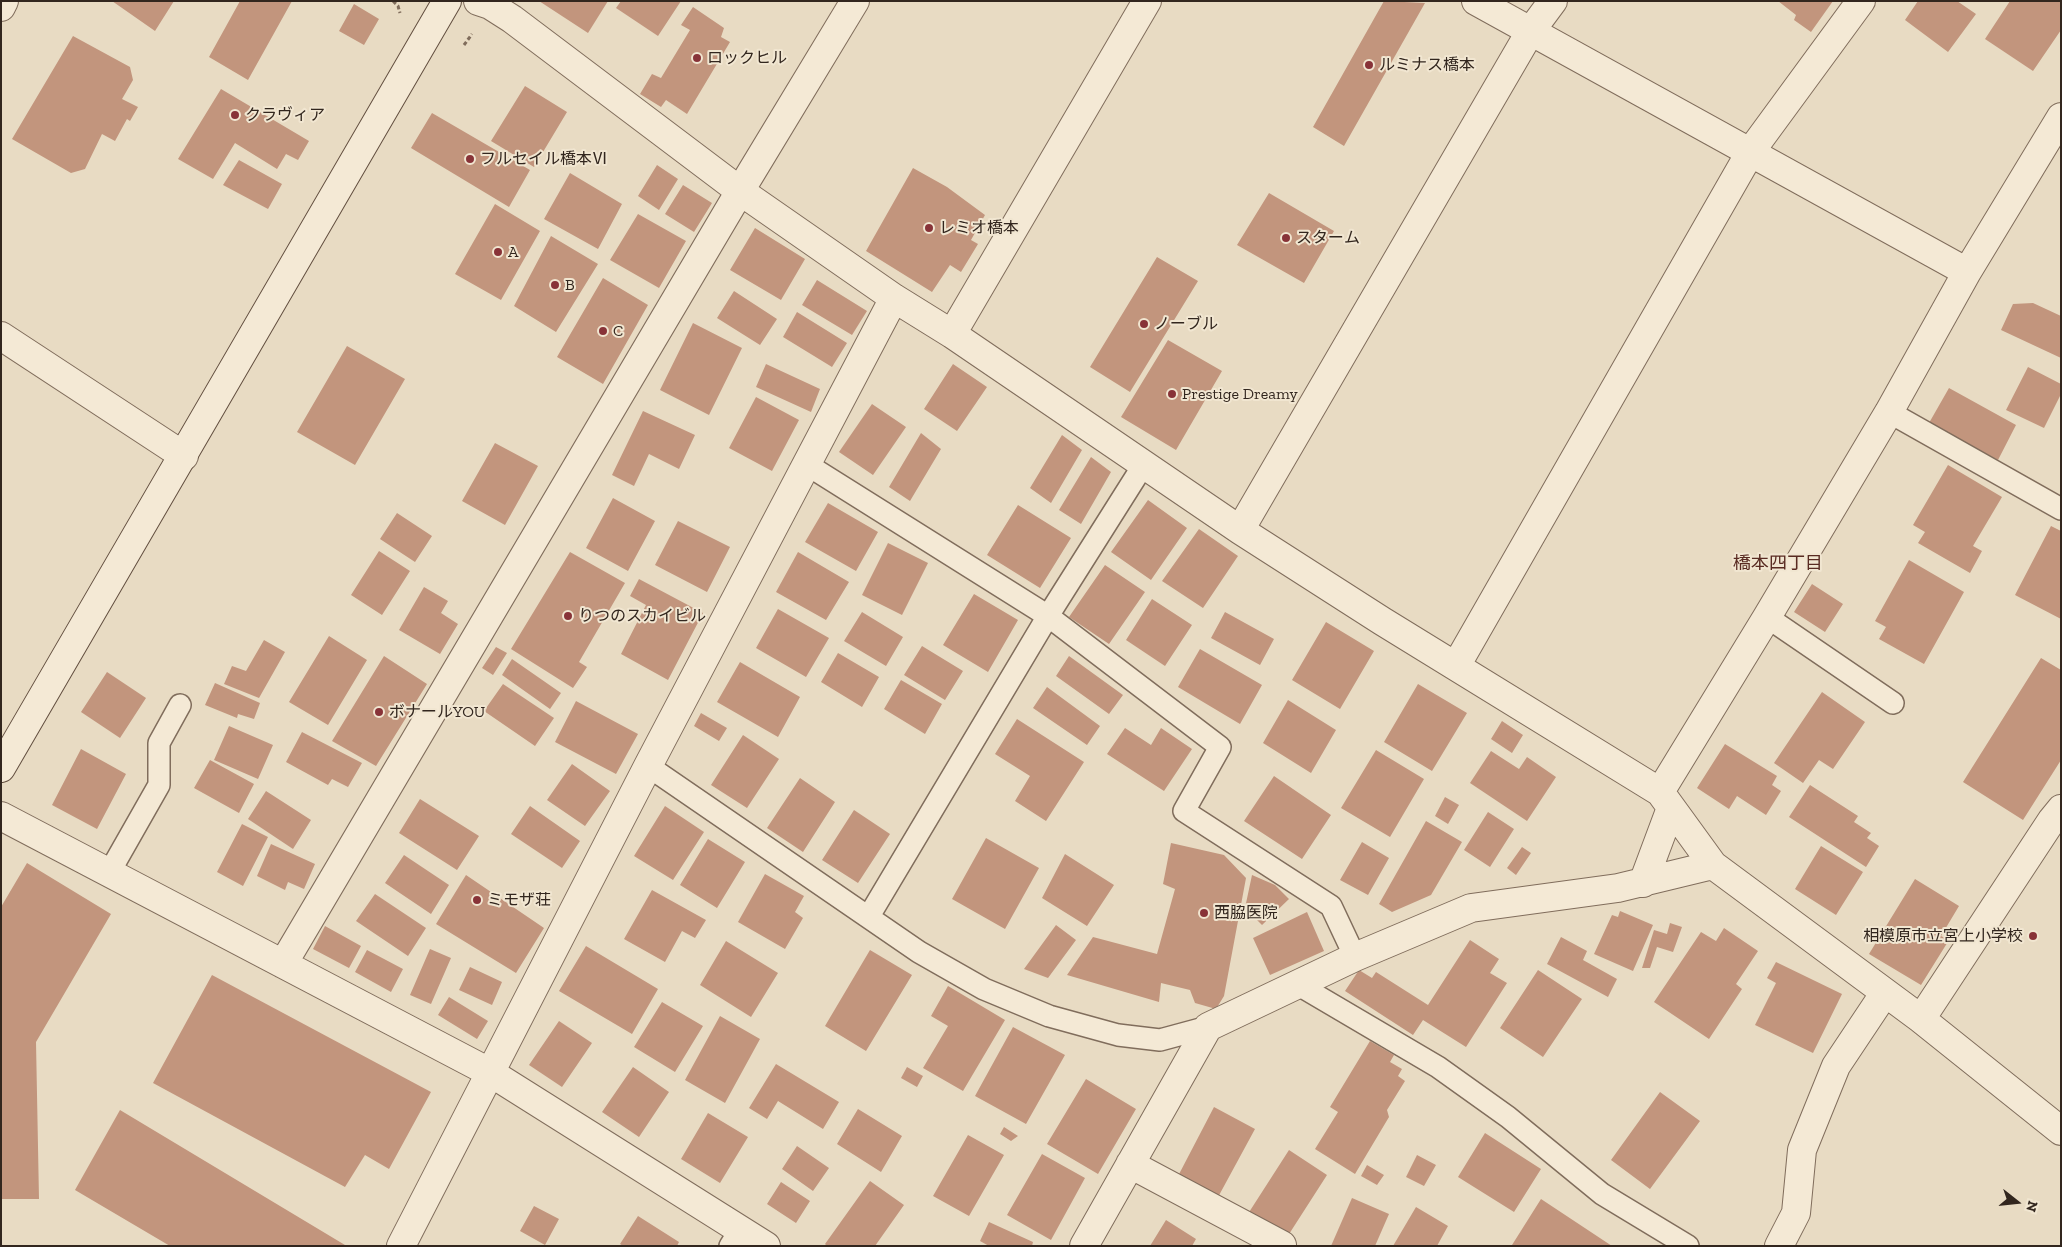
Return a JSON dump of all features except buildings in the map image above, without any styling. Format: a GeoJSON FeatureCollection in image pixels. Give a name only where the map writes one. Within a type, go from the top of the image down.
{"type":"FeatureCollection","features":[{"type":"Feature","properties":{"kind":"street"},"geometry":{"type":"LineString","coordinates":[[1,7],[4,1]]}},
{"type":"Feature","properties":{"kind":"street"},"geometry":{"type":"LineString","coordinates":[[1,768],[447,1]]}},
{"type":"Feature","properties":{"kind":"street"},"geometry":{"type":"LineString","coordinates":[[478,1],[490,5],[512,19],[740,191],[894,298],[952,334],[1240,530],[1666,800],[1713,865],[1884,994],[1921,1019],[2061,1131]]}},
{"type":"Feature","properties":{"kind":"street"},"geometry":{"type":"LineString","coordinates":[[283,964],[740,191],[855,1]]}},
{"type":"Feature","properties":{"kind":"street"},"geometry":{"type":"LineString","coordinates":[[952,334],[1147,1]]}},
{"type":"Feature","properties":{"kind":"street"},"geometry":{"type":"LineString","coordinates":[[1476,1],[1967,272]]}},
{"type":"Feature","properties":{"kind":"street"},"geometry":{"type":"LineString","coordinates":[[1240,530],[1530,32],[1552,1]]}},
{"type":"Feature","properties":{"kind":"street"},"geometry":{"type":"LineString","coordinates":[[1456,666],[1750,151],[1861,1]]}},
{"type":"Feature","properties":{"kind":"street"},"geometry":{"type":"LineString","coordinates":[[1643,883],[1666,800],[1767,617],[1889,412],[1967,272],[2061,117]]}},
{"type":"Feature","properties":{"kind":"street"},"geometry":{"type":"LineString","coordinates":[[401,1246],[648,766],[894,298]]}},
{"type":"Feature","properties":{"kind":"street"},"geometry":{"type":"LineString","coordinates":[[1,336],[184,456]]}},
{"type":"Feature","properties":{"kind":"street"},"geometry":{"type":"LineString","coordinates":[[1921,1019],[2061,809]]}},
{"type":"Feature","properties":{"kind":"street"},"geometry":{"type":"LineString","coordinates":[[1,816],[491,1073],[735,1238],[766,1246]]}},
{"type":"Feature","properties":{"kind":"street"},"geometry":{"type":"LineString","coordinates":[[1084,1246],[1208,1027],[1355,957],[1471,908],[1618,888],[1713,865]]}},
{"type":"Feature","properties":{"kind":"street"},"geometry":{"type":"LineString","coordinates":[[1779,1246],[1796,1213],[1802,1150],[1836,1066],[1884,994]]}},
{"type":"Feature","properties":{"kind":"street"},"geometry":{"type":"LineString","coordinates":[[1130,1164],[1282,1245]]}},
{"type":"Feature","properties":{"kind":"lane"},"geometry":{"type":"LineString","coordinates":[[1889,412],[2061,509]]}},
{"type":"Feature","properties":{"kind":"lane"},"geometry":{"type":"LineString","coordinates":[[806,464],[1048,616],[1220,747],[1184,811],[1331,906],[1355,957]]}},
{"type":"Feature","properties":{"kind":"lane"},"geometry":{"type":"LineString","coordinates":[[869,916],[1048,616],[1144,464]]}},
{"type":"Feature","properties":{"kind":"lane"},"geometry":{"type":"LineString","coordinates":[[1767,617],[1893,703]]}},
{"type":"Feature","properties":{"kind":"lane"},"geometry":{"type":"LineString","coordinates":[[109,873],[159,785],[160,743],[180,705]]}},
{"type":"Feature","properties":{"kind":"lane"},"geometry":{"type":"LineString","coordinates":[[648,766],[919,952],[951,972],[984,989],[1049,1016],[1118,1035],[1160,1040],[1208,1027]]}},
{"type":"Feature","properties":{"kind":"lane"},"geometry":{"type":"LineString","coordinates":[[1297,984],[1438,1066],[1508,1117],[1602,1194],[1688,1246]]}},
{"type":"Feature","properties":{"kind":"place","name":"ロックヒル"},"geometry":{"type":"Point","coordinates":[697,58]}},
{"type":"Feature","properties":{"kind":"place","name":"ルミナス橋本"},"geometry":{"type":"Point","coordinates":[1369,65]}},
{"type":"Feature","properties":{"kind":"place","name":"クラヴィア"},"geometry":{"type":"Point","coordinates":[235,115]}},
{"type":"Feature","properties":{"kind":"place","name":"フルセイル橋本Ⅵ"},"geometry":{"type":"Point","coordinates":[470,159]}},
{"type":"Feature","properties":{"kind":"place","name":"レミオ橋本"},"geometry":{"type":"Point","coordinates":[929,228]}},
{"type":"Feature","properties":{"kind":"place","name":"スターム"},"geometry":{"type":"Point","coordinates":[1286,238]}},
{"type":"Feature","properties":{"kind":"place","name":"A"},"geometry":{"type":"Point","coordinates":[498,252]}},
{"type":"Feature","properties":{"kind":"place","name":"B"},"geometry":{"type":"Point","coordinates":[555,285]}},
{"type":"Feature","properties":{"kind":"place","name":"ノーブル"},"geometry":{"type":"Point","coordinates":[1144,324]}},
{"type":"Feature","properties":{"kind":"place","name":"C"},"geometry":{"type":"Point","coordinates":[603,331]}},
{"type":"Feature","properties":{"kind":"place","name":"Prestige Dreamy"},"geometry":{"type":"Point","coordinates":[1172,394]}},
{"type":"Feature","properties":{"kind":"place","name":"りつのスカイビル"},"geometry":{"type":"Point","coordinates":[568,616]}},
{"type":"Feature","properties":{"kind":"place","name":"ボナールYOU"},"geometry":{"type":"Point","coordinates":[379,712]}},
{"type":"Feature","properties":{"kind":"place","name":"ミモザ荘"},"geometry":{"type":"Point","coordinates":[477,900]}},
{"type":"Feature","properties":{"kind":"place","name":"西脇医院"},"geometry":{"type":"Point","coordinates":[1204,913]}},
{"type":"Feature","properties":{"kind":"place","name":"相模原市立宮上小学校"},"geometry":{"type":"Point","coordinates":[2033,936]}},
{"type":"Feature","properties":{"kind":"district","name":"橋本四丁目"},"geometry":{"type":"Point","coordinates":[1778,564]}}]}
